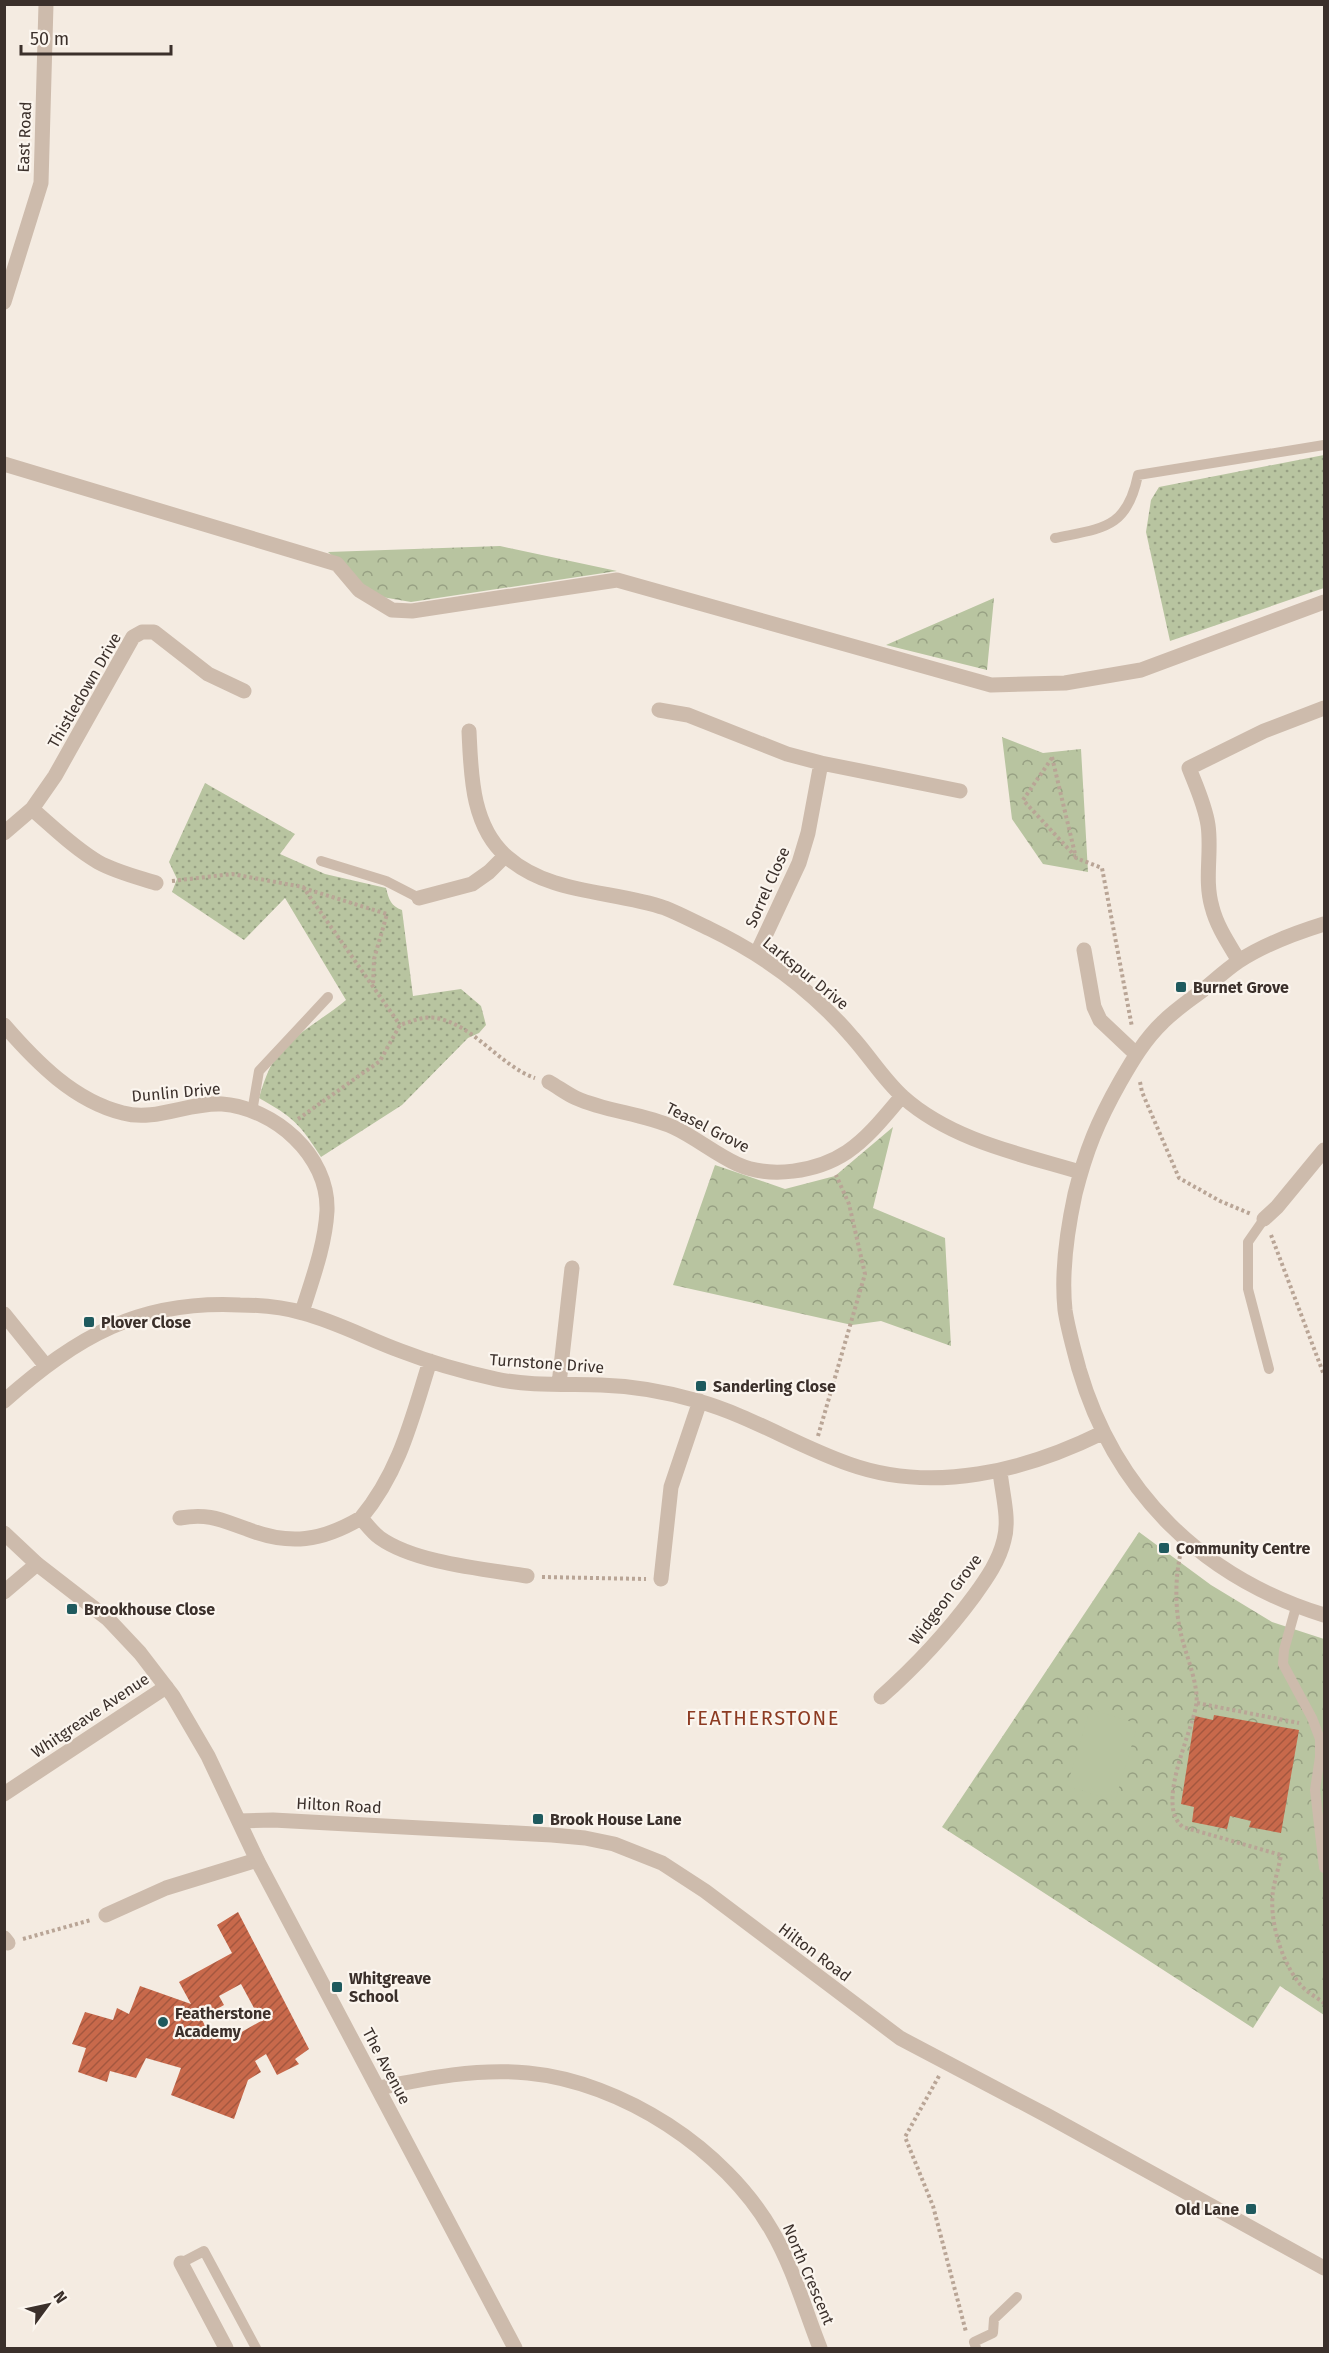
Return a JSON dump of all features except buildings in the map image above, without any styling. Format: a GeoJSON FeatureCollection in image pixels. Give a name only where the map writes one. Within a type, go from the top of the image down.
{"type":"FeatureCollection","features":[{"type":"Feature","properties":{"kind":"street","name":"East Road"},"geometry":{"type":"LineString","coordinates":[[4,302],[41,183],[46,4]]}},
{"type":"Feature","properties":{"kind":"street"},"geometry":{"type":"LineString","coordinates":[[4,464],[337,564],[359,590],[392,610],[412,611],[616,580],[991,685],[1065,682],[1141,670],[1324,602]]}},
{"type":"Feature","properties":{"kind":"street","name":"Thistledown Drive"},"geometry":{"type":"LineString","coordinates":[[4,833],[32,809],[61,767],[133,638],[142,632],[154,632],[208,674],[244,691]]}},
{"type":"Feature","properties":{"kind":"street"},"geometry":{"type":"LineString","coordinates":[[1239,961],[1212,909],[1208,889],[1208,825],[1201,798],[1189,768],[1264,731],[1324,708]]}},
{"type":"Feature","properties":{"kind":"street"},"geometry":{"type":"LineString","coordinates":[[659,711],[688,715],[787,754],[960,791]]}},
{"type":"Feature","properties":{"kind":"street","name":"Larkspur Drive"},"geometry":{"type":"LineString","coordinates":[[469,731],[476,808],[489,834],[505,856],[524,870],[546,880],[664,908],[757,953],[832,1015],[902,1096],[924,1113],[975,1140],[1080,1172]]}},
{"type":"Feature","properties":{"kind":"street","name":"Sorrel Close"},"geometry":{"type":"LineString","coordinates":[[757,953],[800,862],[808,833],[821,763]]}},
{"type":"Feature","properties":{"kind":"street"},"geometry":{"type":"LineString","coordinates":[[32,809],[72,843],[99,862],[124,874],[156,883]]}},
{"type":"Feature","properties":{"kind":"street"},"geometry":{"type":"LineString","coordinates":[[419,898],[472,884],[489,872],[505,856]]}},
{"type":"Feature","properties":{"kind":"street"},"geometry":{"type":"LineString","coordinates":[[1324,924],[1288,935],[1239,961],[1162,1022],[1136,1053],[1105,1107],[1090,1140],[1080,1172],[1066,1246],[1065,1310],[1086,1391],[1102,1433],[1141,1493],[1184,1538],[1234,1577],[1296,1607],[1324,1615]]}},
{"type":"Feature","properties":{"kind":"street"},"geometry":{"type":"LineString","coordinates":[[1084,950],[1094,1007],[1100,1020],[1136,1053]]}},
{"type":"Feature","properties":{"kind":"street","name":"Dunlin Drive"},"geometry":{"type":"LineString","coordinates":[[4,1025],[56,1077],[102,1107],[126,1114],[147,1115],[201,1105],[221,1104],[264,1116],[286,1128],[310,1159],[325,1192],[327,1211],[321,1251],[302,1312]]}},
{"type":"Feature","properties":{"kind":"street","name":"Teasel Grove"},"geometry":{"type":"LineString","coordinates":[[549,1082],[576,1098],[641,1115],[674,1128],[737,1164],[761,1171],[788,1172],[830,1161],[847,1152],[902,1096]]}},
{"type":"Feature","properties":{"kind":"street"},"geometry":{"type":"LineString","coordinates":[[1264,1219],[1277,1208],[1324,1150]]}},
{"type":"Feature","properties":{"kind":"street"},"geometry":{"type":"LineString","coordinates":[[559,1384],[572,1268]]}},
{"type":"Feature","properties":{"kind":"street","name":"Turnstone Drive"},"geometry":{"type":"LineString","coordinates":[[4,1401],[46,1366],[91,1336],[125,1320],[162,1309],[195,1304],[228,1304],[302,1312],[430,1361],[501,1380],[643,1388],[700,1401],[741,1415],[848,1464],[883,1474],[937,1477],[1000,1471],[1069,1450],[1102,1433]]}},
{"type":"Feature","properties":{"kind":"street"},"geometry":{"type":"LineString","coordinates":[[4,1314],[46,1366]]}},
{"type":"Feature","properties":{"kind":"street"},"geometry":{"type":"LineString","coordinates":[[180,1518],[200,1515],[219,1518],[274,1538],[292,1540],[312,1539],[344,1528],[361,1518],[392,1474],[405,1442],[430,1361]]}},
{"type":"Feature","properties":{"kind":"street"},"geometry":{"type":"LineString","coordinates":[[661,1579],[671,1487],[700,1401]]}},
{"type":"Feature","properties":{"kind":"street","name":"Widgeon Grove"},"geometry":{"type":"LineString","coordinates":[[880,1697],[937,1643],[998,1559],[1005,1538],[1006,1519],[1000,1471]]}},
{"type":"Feature","properties":{"kind":"street"},"geometry":{"type":"LineString","coordinates":[[361,1518],[378,1537],[395,1547],[432,1559],[527,1576]]}},
{"type":"Feature","properties":{"kind":"street","name":"The Avenue"},"geometry":{"type":"LineString","coordinates":[[4,1533],[37,1564],[108,1619],[162,1681],[208,1756],[257,1860],[515,2349]]}},
{"type":"Feature","properties":{"kind":"street"},"geometry":{"type":"LineString","coordinates":[[4,1592],[37,1564]]}},
{"type":"Feature","properties":{"kind":"street","name":"Whitgreave Avenue"},"geometry":{"type":"LineString","coordinates":[[4,1794],[162,1681]]}},
{"type":"Feature","properties":{"kind":"street","name":"Hilton Road"},"geometry":{"type":"LineString","coordinates":[[239,1821],[273,1820],[585,1838],[614,1844],[662,1863],[705,1891],[900,2038],[1048,2116],[1324,2268]]}},
{"type":"Feature","properties":{"kind":"street"},"geometry":{"type":"LineString","coordinates":[[106,1915],[166,1888],[257,1860]]}},
{"type":"Feature","properties":{"kind":"street","name":"North Crescent"},"geometry":{"type":"LineString","coordinates":[[379,2088],[440,2076],[487,2071],[528,2073],[600,2090],[649,2111],[721,2168],[754,2202],[773,2232],[820,2349]]}},
{"type":"Feature","properties":{"kind":"street"},"geometry":{"type":"LineString","coordinates":[[181,2263],[226,2349]]}},
{"type":"Feature","properties":{"kind":"lane"},"geometry":{"type":"LineString","coordinates":[[1055,538],[1104,527],[1122,516],[1134,497],[1138,475],[1324,445]]}},
{"type":"Feature","properties":{"kind":"lane"},"geometry":{"type":"LineString","coordinates":[[321,861],[386,881],[419,898]]}},
{"type":"Feature","properties":{"kind":"lane"},"geometry":{"type":"LineString","coordinates":[[252,1112],[259,1071],[328,997]]}},
{"type":"Feature","properties":{"kind":"lane"},"geometry":{"type":"LineString","coordinates":[[1264,1219],[1248,1242],[1248,1289],[1269,1369]]}},
{"type":"Feature","properties":{"kind":"lane"},"geometry":{"type":"LineString","coordinates":[[1296,1607],[1284,1650],[1283,1664],[1316,1726],[1320,1739],[1316,1790],[1324,1868]]}},
{"type":"Feature","properties":{"kind":"lane"},"geometry":{"type":"LineString","coordinates":[[181,2263],[204,2251],[256,2349]]}},
{"type":"Feature","properties":{"kind":"lane"},"geometry":{"type":"LineString","coordinates":[[975,2345],[993,2333],[994,2319],[1017,2297]]}},
{"type":"Feature","properties":{"kind":"path"},"geometry":{"type":"LineString","coordinates":[[1076,858],[1052,758],[1023,800],[1076,858],[1102,867],[1142,1092],[1179,1178],[1220,1201],[1264,1219],[1324,1375]]}},
{"type":"Feature","properties":{"kind":"path"},"geometry":{"type":"LineString","coordinates":[[156,883],[232,874],[303,887],[387,914],[374,959],[373,987]]}},
{"type":"Feature","properties":{"kind":"path"},"geometry":{"type":"LineString","coordinates":[[303,887],[400,1025]]}},
{"type":"Feature","properties":{"kind":"path"},"geometry":{"type":"LineString","coordinates":[[286,1128],[380,1060],[400,1025],[423,1018],[437,1018],[456,1025],[522,1073],[549,1082]]}},
{"type":"Feature","properties":{"kind":"path"},"geometry":{"type":"LineString","coordinates":[[814,1449],[865,1274],[849,1204],[830,1161]]}},
{"type":"Feature","properties":{"kind":"path"},"geometry":{"type":"LineString","coordinates":[[1184,1538],[1178,1567],[1180,1631],[1197,1703],[1171,1796],[1174,1816],[1184,1827],[1281,1855],[1273,1891],[1272,1908],[1280,1943],[1287,1962],[1300,1985],[1324,2003]]}},
{"type":"Feature","properties":{"kind":"path"},"geometry":{"type":"LineString","coordinates":[[527,1576],[661,1579]]}},
{"type":"Feature","properties":{"kind":"path"},"geometry":{"type":"LineString","coordinates":[[1197,1703],[1316,1726]]}},
{"type":"Feature","properties":{"kind":"path"},"geometry":{"type":"LineString","coordinates":[[6,1940],[106,1915]]}},
{"type":"Feature","properties":{"kind":"path"},"geometry":{"type":"LineString","coordinates":[[947,2063],[905,2137],[933,2206],[967,2334],[975,2345]]}},
{"type":"Feature","properties":{"kind":"green space"},"geometry":{"type":"Polygon","coordinates":[[[1324,455],[1324,588],[1170,641],[1146,532],[1151,500],[1159,487],[1324,455]]]}},
{"type":"Feature","properties":{"kind":"green space"},"geometry":{"type":"Polygon","coordinates":[[[500,546],[617,571],[411,602],[382,597],[364,585],[328,552],[500,546]]]}},
{"type":"Feature","properties":{"kind":"green space"},"geometry":{"type":"Polygon","coordinates":[[[994,598],[987,670],[886,645],[994,598]]]}},
{"type":"Feature","properties":{"kind":"green space"},"geometry":{"type":"Polygon","coordinates":[[[1002,737],[1043,753],[1081,749],[1088,872],[1043,864],[1012,819],[1002,737]]]}},
{"type":"Feature","properties":{"kind":"green space"},"geometry":{"type":"Polygon","coordinates":[[[205,783],[295,834],[280,854],[325,874],[386,888],[391,902],[402,910],[413,996],[461,989],[481,1006],[486,1025],[479,1033],[468,1038],[402,1105],[321,1157],[295,1122],[259,1098],[265,1078],[281,1051],[346,1000],[285,898],[244,940],[172,892],[177,879],[169,862],[205,783]]]}},
{"type":"Feature","properties":{"kind":"green space"},"geometry":{"type":"Polygon","coordinates":[[[893,1127],[873,1208],[945,1238],[951,1346],[881,1321],[852,1325],[673,1285],[715,1165],[785,1189],[835,1176],[893,1127]]]}},
{"type":"Feature","properties":{"kind":"green space"},"geometry":{"type":"Polygon","coordinates":[[[1139,1532],[1211,1585],[1272,1622],[1324,1639],[1324,2015],[1280,1986],[1253,2028],[942,1827],[1139,1532]]]}},
{"type":"Feature","properties":{"kind":"green space"},"geometry":{"type":"Polygon","coordinates":[[[1090,1709],[1138,1724],[1115,1801],[1067,1786],[1090,1709]]]}},
{"type":"Feature","properties":{"kind":"place","name":"Burnet Grove"},"geometry":{"type":"Point","coordinates":[1181,987]}},
{"type":"Feature","properties":{"kind":"place","name":"Plover Close"},"geometry":{"type":"Point","coordinates":[89,1322]}},
{"type":"Feature","properties":{"kind":"place","name":"Sanderling Close"},"geometry":{"type":"Point","coordinates":[701,1386]}},
{"type":"Feature","properties":{"kind":"place","name":"Community Centre"},"geometry":{"type":"Point","coordinates":[1164,1548]}},
{"type":"Feature","properties":{"kind":"place","name":"Brookhouse Close"},"geometry":{"type":"Point","coordinates":[72,1609]}},
{"type":"Feature","properties":{"kind":"place","name":"Brook House Lane"},"geometry":{"type":"Point","coordinates":[538,1819]}},
{"type":"Feature","properties":{"kind":"place","name":"Whitgreave School"},"geometry":{"type":"Point","coordinates":[337,1987]}},
{"type":"Feature","properties":{"kind":"place","name":"Featherstone Academy"},"geometry":{"type":"Point","coordinates":[163,2022]}},
{"type":"Feature","properties":{"kind":"place","name":"Old Lane"},"geometry":{"type":"Point","coordinates":[1251,2209]}},
{"type":"Feature","properties":{"kind":"district","name":"FEATHERSTONE"},"geometry":{"type":"Point","coordinates":[763,1718]}}]}
